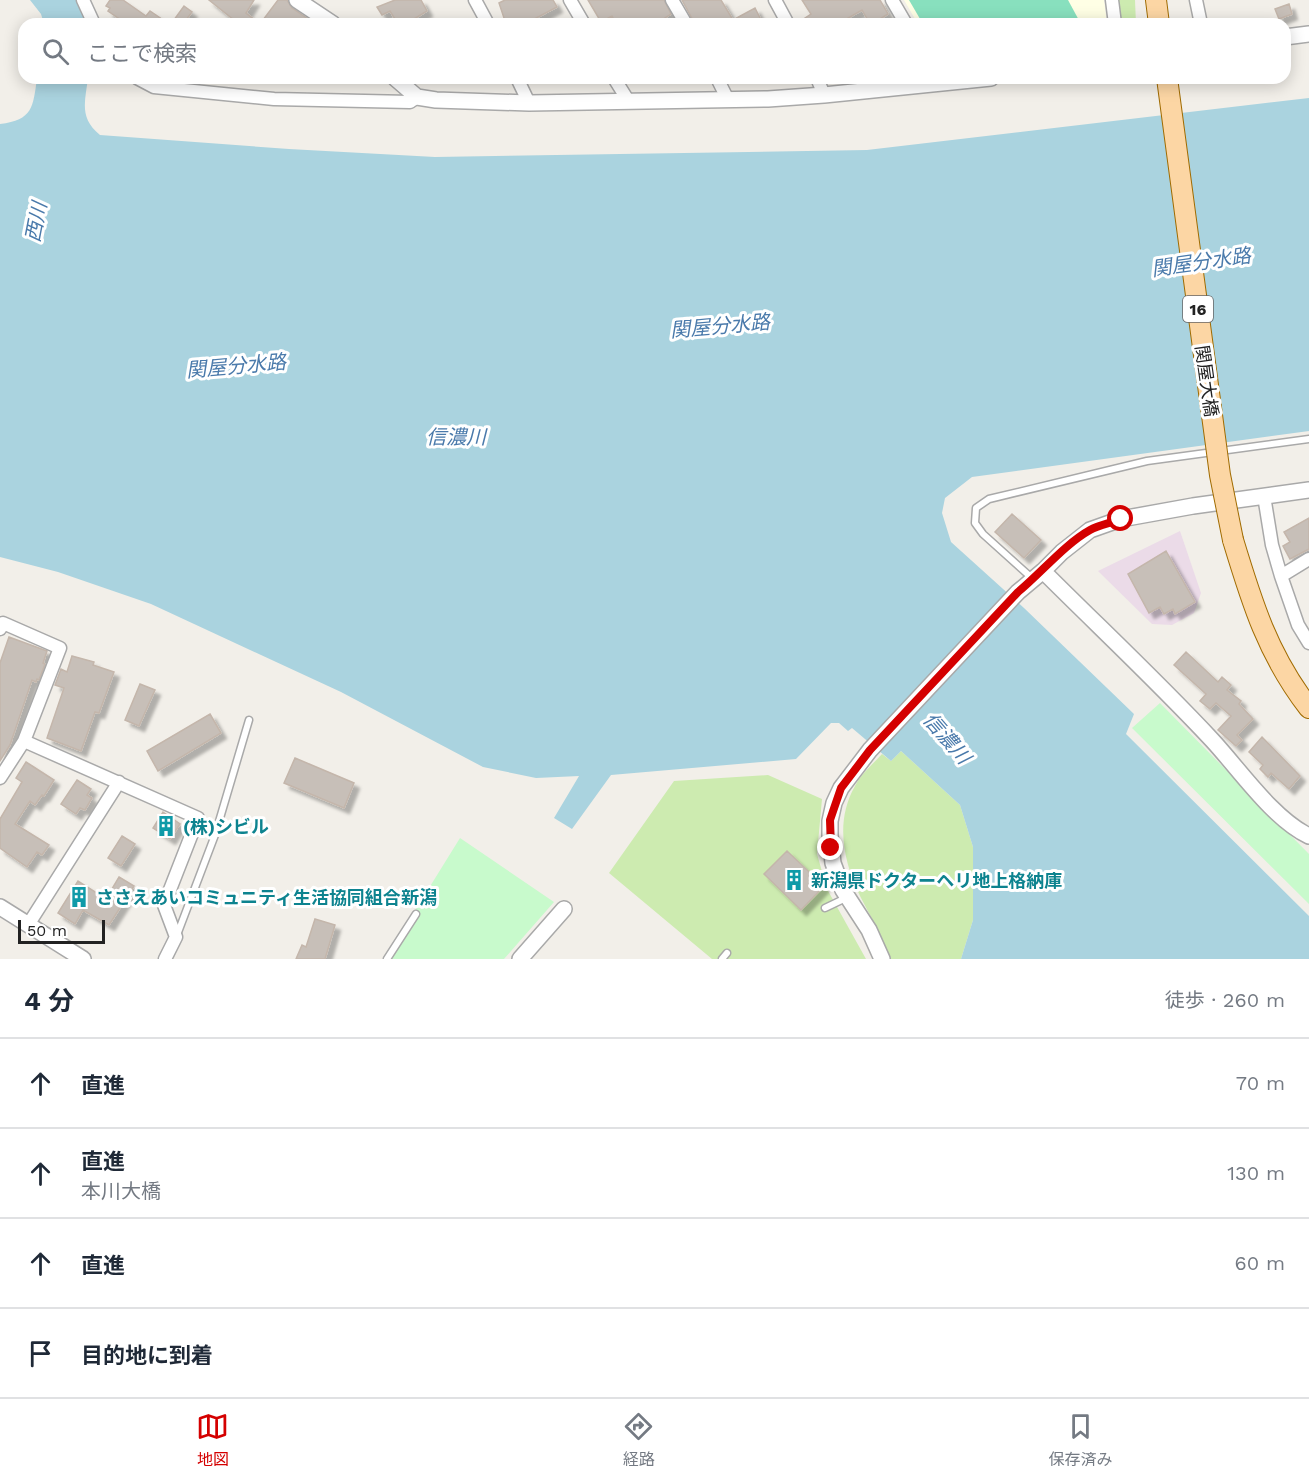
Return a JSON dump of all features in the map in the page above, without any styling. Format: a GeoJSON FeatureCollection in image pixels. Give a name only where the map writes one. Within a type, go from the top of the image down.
{"type":"FeatureCollection","features":[{"type":"Feature","properties":{"kind":"main road"},"geometry":{"type":"LineString","coordinates":[[1156,0],[1158,18]]}},
{"type":"Feature","properties":{"kind":"main road","name":"関屋大橋"},"geometry":{"type":"LineString","coordinates":[[1168,84],[1220,475],[1233,540],[1256,613],[1274,653],[1309,708]]}},
{"type":"Feature","properties":{"kind":"street"},"geometry":{"type":"LineString","coordinates":[[83,0],[91,18]]}},
{"type":"Feature","properties":{"kind":"street"},"geometry":{"type":"LineString","coordinates":[[297,0],[324,18]]}},
{"type":"Feature","properties":{"kind":"street"},"geometry":{"type":"LineString","coordinates":[[475,0],[485,18]]}},
{"type":"Feature","properties":{"kind":"street"},"geometry":{"type":"LineString","coordinates":[[570,0],[580,18]]}},
{"type":"Feature","properties":{"kind":"street"},"geometry":{"type":"LineString","coordinates":[[672,0],[682,18]]}},
{"type":"Feature","properties":{"kind":"street"},"geometry":{"type":"LineString","coordinates":[[775,0],[785,18]]}},
{"type":"Feature","properties":{"kind":"street"},"geometry":{"type":"LineString","coordinates":[[892,0],[902,18]]}},
{"type":"Feature","properties":{"kind":"street"},"geometry":{"type":"LineString","coordinates":[[1112,0],[1114,18]]}},
{"type":"Feature","properties":{"kind":"street"},"geometry":{"type":"LineString","coordinates":[[1196,0],[1200,18]]}},
{"type":"Feature","properties":{"kind":"street"},"geometry":{"type":"LineString","coordinates":[[1291,36],[1309,34]]}},
{"type":"Feature","properties":{"kind":"street"},"geometry":{"type":"LineString","coordinates":[[148,84],[154,87],[274,99],[410,102],[417,97]]}},
{"type":"Feature","properties":{"kind":"street"},"geometry":{"type":"LineString","coordinates":[[402,84],[417,97],[436,100],[529,103],[728,100],[824,95],[910,84]]}},
{"type":"Feature","properties":{"kind":"street"},"geometry":{"type":"LineString","coordinates":[[520,84],[529,103]]}},
{"type":"Feature","properties":{"kind":"street"},"geometry":{"type":"LineString","coordinates":[[618,84],[629,102]]}},
{"type":"Feature","properties":{"kind":"street"},"geometry":{"type":"LineString","coordinates":[[720,84],[728,100]]}},
{"type":"Feature","properties":{"kind":"street"},"geometry":{"type":"LineString","coordinates":[[819,84],[824,95]]}},
{"type":"Feature","properties":{"kind":"street"},"geometry":{"type":"LineString","coordinates":[[882,959],[869,930],[843,890],[833,863],[830,835],[830,820],[841,788],[870,750],[1018,592],[1090,530],[1121,519],[1193,506],[1309,490]]}},
{"type":"Feature","properties":{"kind":"street"},"geometry":{"type":"LineString","coordinates":[[1264,496],[1272,544],[1281,576],[1304,622],[1309,643]]}},
{"type":"Feature","properties":{"kind":"street"},"geometry":{"type":"LineString","coordinates":[[1281,576],[1309,559]]}},
{"type":"Feature","properties":{"kind":"street"},"geometry":{"type":"LineString","coordinates":[[1038,575],[1211,739],[1262,797],[1289,823],[1309,836]]}},
{"type":"Feature","properties":{"kind":"street"},"geometry":{"type":"LineString","coordinates":[[0,629],[3,623],[60,648],[24,741],[0,778]]}},
{"type":"Feature","properties":{"kind":"street"},"geometry":{"type":"LineString","coordinates":[[24,741],[198,818],[164,905],[176,936],[165,959]]}},
{"type":"Feature","properties":{"kind":"street"},"geometry":{"type":"LineString","coordinates":[[28,925],[119,782]]}},
{"type":"Feature","properties":{"kind":"street"},"geometry":{"type":"LineString","coordinates":[[0,907],[83,959]]}},
{"type":"Feature","properties":{"kind":"street"},"geometry":{"type":"LineString","coordinates":[[520,959],[564,909]]}},
{"type":"Feature","properties":{"kind":"lane"},"geometry":{"type":"LineString","coordinates":[[1038,575],[983,534],[975,523],[976,508],[989,499],[1147,461],[1309,439]]}},
{"type":"Feature","properties":{"kind":"lane"},"geometry":{"type":"LineString","coordinates":[[176,936],[215,835],[249,720]]}},
{"type":"Feature","properties":{"kind":"lane"},"geometry":{"type":"LineString","coordinates":[[825,908],[848,896]]}},
{"type":"Feature","properties":{"kind":"lane"},"geometry":{"type":"LineString","coordinates":[[387,959],[416,914]]}},
{"type":"Feature","properties":{"kind":"shaded area"},"geometry":{"type":"Polygon","coordinates":[[[904,0],[1104,0],[1106,18],[914,18],[904,0]]]}},
{"type":"Feature","properties":{"kind":"shaded area"},"geometry":{"type":"Polygon","coordinates":[[[1180,531],[1201,593],[1194,613],[1172,625],[1152,624],[1098,571],[1180,531]]]}},
{"type":"Feature","properties":{"kind":"green space"},"geometry":{"type":"Polygon","coordinates":[[[909,0],[1068,0],[1078,18],[920,18],[909,0]]]}},
{"type":"Feature","properties":{"kind":"green space"},"geometry":{"type":"Polygon","coordinates":[[[1114,0],[1135,0],[1136,18],[1117,18],[1114,0]]]}},
{"type":"Feature","properties":{"kind":"green space"},"geometry":{"type":"Polygon","coordinates":[[[1160,703],[1309,854],[1309,904],[1132,728],[1160,703]]]}},
{"type":"Feature","properties":{"kind":"green space"},"geometry":{"type":"Polygon","coordinates":[[[901,751],[960,805],[973,847],[973,920],[961,959],[890,959],[849,869],[843,827],[849,799],[860,777],[882,754],[891,761],[901,751]]]}},
{"type":"Feature","properties":{"kind":"green space"},"geometry":{"type":"Polygon","coordinates":[[[768,775],[822,799],[817,854],[827,889],[866,959],[712,959],[609,873],[674,781],[768,775]]]}},
{"type":"Feature","properties":{"kind":"green space"},"geometry":{"type":"Polygon","coordinates":[[[460,838],[554,902],[504,959],[385,959],[460,838]]]}},
{"type":"Feature","properties":{"kind":"water"},"geometry":{"type":"Polygon","coordinates":[[[30,0],[80,0],[86,18],[42,18],[30,0]]]}},
{"type":"Feature","properties":{"kind":"water","name":"信濃川"},"geometry":{"type":"Polygon","coordinates":[[[36,84],[87,84],[86,116],[93,129],[100,135],[435,157],[867,150],[1309,98],[1309,431],[972,477],[945,498],[942,513],[951,542],[1024,608],[1134,714],[1126,734],[1309,916],[1309,959],[961,959],[973,920],[973,847],[960,805],[901,751],[891,761],[852,728],[848,731],[839,723],[831,723],[796,759],[611,775],[572,829],[554,818],[579,776],[536,778],[483,767],[341,692],[151,604],[58,572],[0,557],[0,124],[11,122],[25,115],[34,97],[36,84]]]}},
{"type":"Feature","properties":{"kind":"building"},"geometry":{"type":"Polygon","coordinates":[[[110,0],[123,0],[146,16],[150,11],[160,18],[118,18],[108,11],[110,8],[106,6],[110,0]]]}},
{"type":"Feature","properties":{"kind":"building"},"geometry":{"type":"Polygon","coordinates":[[[209,0],[254,0],[246,13],[252,18],[232,18],[209,0]]]}},
{"type":"Feature","properties":{"kind":"building"},"geometry":{"type":"Polygon","coordinates":[[[278,0],[287,0],[292,8],[307,18],[264,18],[278,0]]]}},
{"type":"Feature","properties":{"kind":"building"},"geometry":{"type":"Polygon","coordinates":[[[395,0],[421,0],[427,11],[416,18],[394,18],[390,11],[382,15],[377,7],[395,0]]]}},
{"type":"Feature","properties":{"kind":"building"},"geometry":{"type":"Polygon","coordinates":[[[505,0],[553,0],[557,7],[536,18],[504,18],[499,3],[505,0]]]}},
{"type":"Feature","properties":{"kind":"building"},"geometry":{"type":"Polygon","coordinates":[[[588,0],[664,0],[671,14],[665,18],[613,18],[612,16],[599,18],[588,0]]]}},
{"type":"Feature","properties":{"kind":"building"},"geometry":{"type":"Polygon","coordinates":[[[682,0],[721,0],[732,18],[692,18],[682,0]]]}},
{"type":"Feature","properties":{"kind":"building"},"geometry":{"type":"Polygon","coordinates":[[[802,0],[880,0],[888,14],[882,18],[867,18],[862,10],[848,18],[805,18],[811,14],[802,0]]]}},
{"type":"Feature","properties":{"kind":"building"},"geometry":{"type":"Polygon","coordinates":[[[1289,4],[1292,14],[1279,18],[1275,9],[1289,4]]]}},
{"type":"Feature","properties":{"kind":"building"},"geometry":{"type":"Polygon","coordinates":[[[184,6],[192,12],[188,18],[175,18],[184,6]]]}},
{"type":"Feature","properties":{"kind":"building"},"geometry":{"type":"Polygon","coordinates":[[[755,8],[760,18],[737,18],[755,8]]]}},
{"type":"Feature","properties":{"kind":"building"},"geometry":{"type":"Polygon","coordinates":[[[1012,514],[1041,540],[1024,558],[995,532],[1012,514]]]}},
{"type":"Feature","properties":{"kind":"building"},"geometry":{"type":"Polygon","coordinates":[[[1309,518],[1309,549],[1290,559],[1283,546],[1290,542],[1284,532],[1309,518]]]}},
{"type":"Feature","properties":{"kind":"building"},"geometry":{"type":"Polygon","coordinates":[[[1166,551],[1195,602],[1175,614],[1173,609],[1164,614],[1160,607],[1149,613],[1128,574],[1166,551]]]}},
{"type":"Feature","properties":{"kind":"building"},"geometry":{"type":"Polygon","coordinates":[[[9,637],[47,651],[39,680],[37,679],[36,682],[32,680],[10,745],[0,761],[0,663],[9,637]]]}},
{"type":"Feature","properties":{"kind":"building"},"geometry":{"type":"Polygon","coordinates":[[[1186,652],[1218,682],[1222,677],[1231,685],[1227,690],[1241,701],[1239,704],[1253,719],[1237,735],[1242,740],[1236,746],[1218,730],[1231,716],[1216,703],[1210,709],[1200,701],[1206,694],[1174,665],[1186,652]]]}},
{"type":"Feature","properties":{"kind":"building"},"geometry":{"type":"Polygon","coordinates":[[[72,656],[94,662],[93,665],[114,672],[99,713],[95,712],[81,751],[47,738],[64,688],[55,685],[61,669],[67,672],[72,656]]]}},
{"type":"Feature","properties":{"kind":"building"},"geometry":{"type":"Polygon","coordinates":[[[140,684],[155,690],[139,726],[125,720],[140,684]]]}},
{"type":"Feature","properties":{"kind":"building"},"geometry":{"type":"Polygon","coordinates":[[[210,714],[221,733],[158,771],[147,751],[210,714]]]}},
{"type":"Feature","properties":{"kind":"building"},"geometry":{"type":"Polygon","coordinates":[[[1262,737],[1300,776],[1289,789],[1271,773],[1268,777],[1260,769],[1263,765],[1249,752],[1262,737]]]}},
{"type":"Feature","properties":{"kind":"building"},"geometry":{"type":"Polygon","coordinates":[[[295,758],[354,783],[344,808],[284,783],[295,758]]]}},
{"type":"Feature","properties":{"kind":"building"},"geometry":{"type":"Polygon","coordinates":[[[26,762],[54,780],[35,805],[30,801],[15,824],[49,845],[42,855],[37,852],[27,867],[0,848],[0,819],[22,782],[16,778],[26,762]]]}},
{"type":"Feature","properties":{"kind":"building"},"geometry":{"type":"Polygon","coordinates":[[[77,780],[91,789],[87,795],[92,798],[85,810],[80,808],[76,814],[61,804],[77,780]]]}},
{"type":"Feature","properties":{"kind":"building","name":"(株)シビル"},"geometry":{"type":"Polygon","coordinates":[[[163,812],[180,824],[170,839],[153,828],[163,812]]]}},
{"type":"Feature","properties":{"kind":"building"},"geometry":{"type":"Polygon","coordinates":[[[122,836],[135,844],[121,866],[108,858],[122,836]]]}},
{"type":"Feature","properties":{"kind":"building","name":"新潟県ドクターヘリ地上格納庫"},"geometry":{"type":"Polygon","coordinates":[[[787,851],[824,886],[801,910],[764,874],[787,851]]]}},
{"type":"Feature","properties":{"kind":"building"},"geometry":{"type":"Polygon","coordinates":[[[119,877],[134,886],[109,925],[83,910],[75,924],[58,913],[78,881],[106,899],[119,877]]]}},
{"type":"Feature","properties":{"kind":"building"},"geometry":{"type":"Polygon","coordinates":[[[315,919],[335,925],[325,959],[296,959],[302,945],[306,947],[315,919]]]}},
{"type":"Feature","properties":{"kind":"place","name":"(株)シビル"},"geometry":{"type":"Point","coordinates":[166,826]}},
{"type":"Feature","properties":{"kind":"place","name":"新潟県ドクターヘリ地上格納庫"},"geometry":{"type":"Point","coordinates":[794,880]}},
{"type":"Feature","properties":{"kind":"place","name":"ささえあいコミュニティ生活協同組合新潟"},"geometry":{"type":"Point","coordinates":[79,897]}},
{"type":"Feature","properties":{"kind":"route"},"geometry":{"type":"LineString","coordinates":[[831,848],[830,820],[834,803],[841,788],[870,750],[1018,592],[1090,530],[1121,519]]}},
{"type":"Feature","properties":{"kind":"water label","name":"西川"},"geometry":{"type":"Point","coordinates":[36,222]}},
{"type":"Feature","properties":{"kind":"water label","name":"関屋分水路"},"geometry":{"type":"Point","coordinates":[1201,262]}},
{"type":"Feature","properties":{"kind":"water label","name":"関屋分水路"},"geometry":{"type":"Point","coordinates":[720,326]}},
{"type":"Feature","properties":{"kind":"water label","name":"関屋分水路"},"geometry":{"type":"Point","coordinates":[236,366]}}]}
